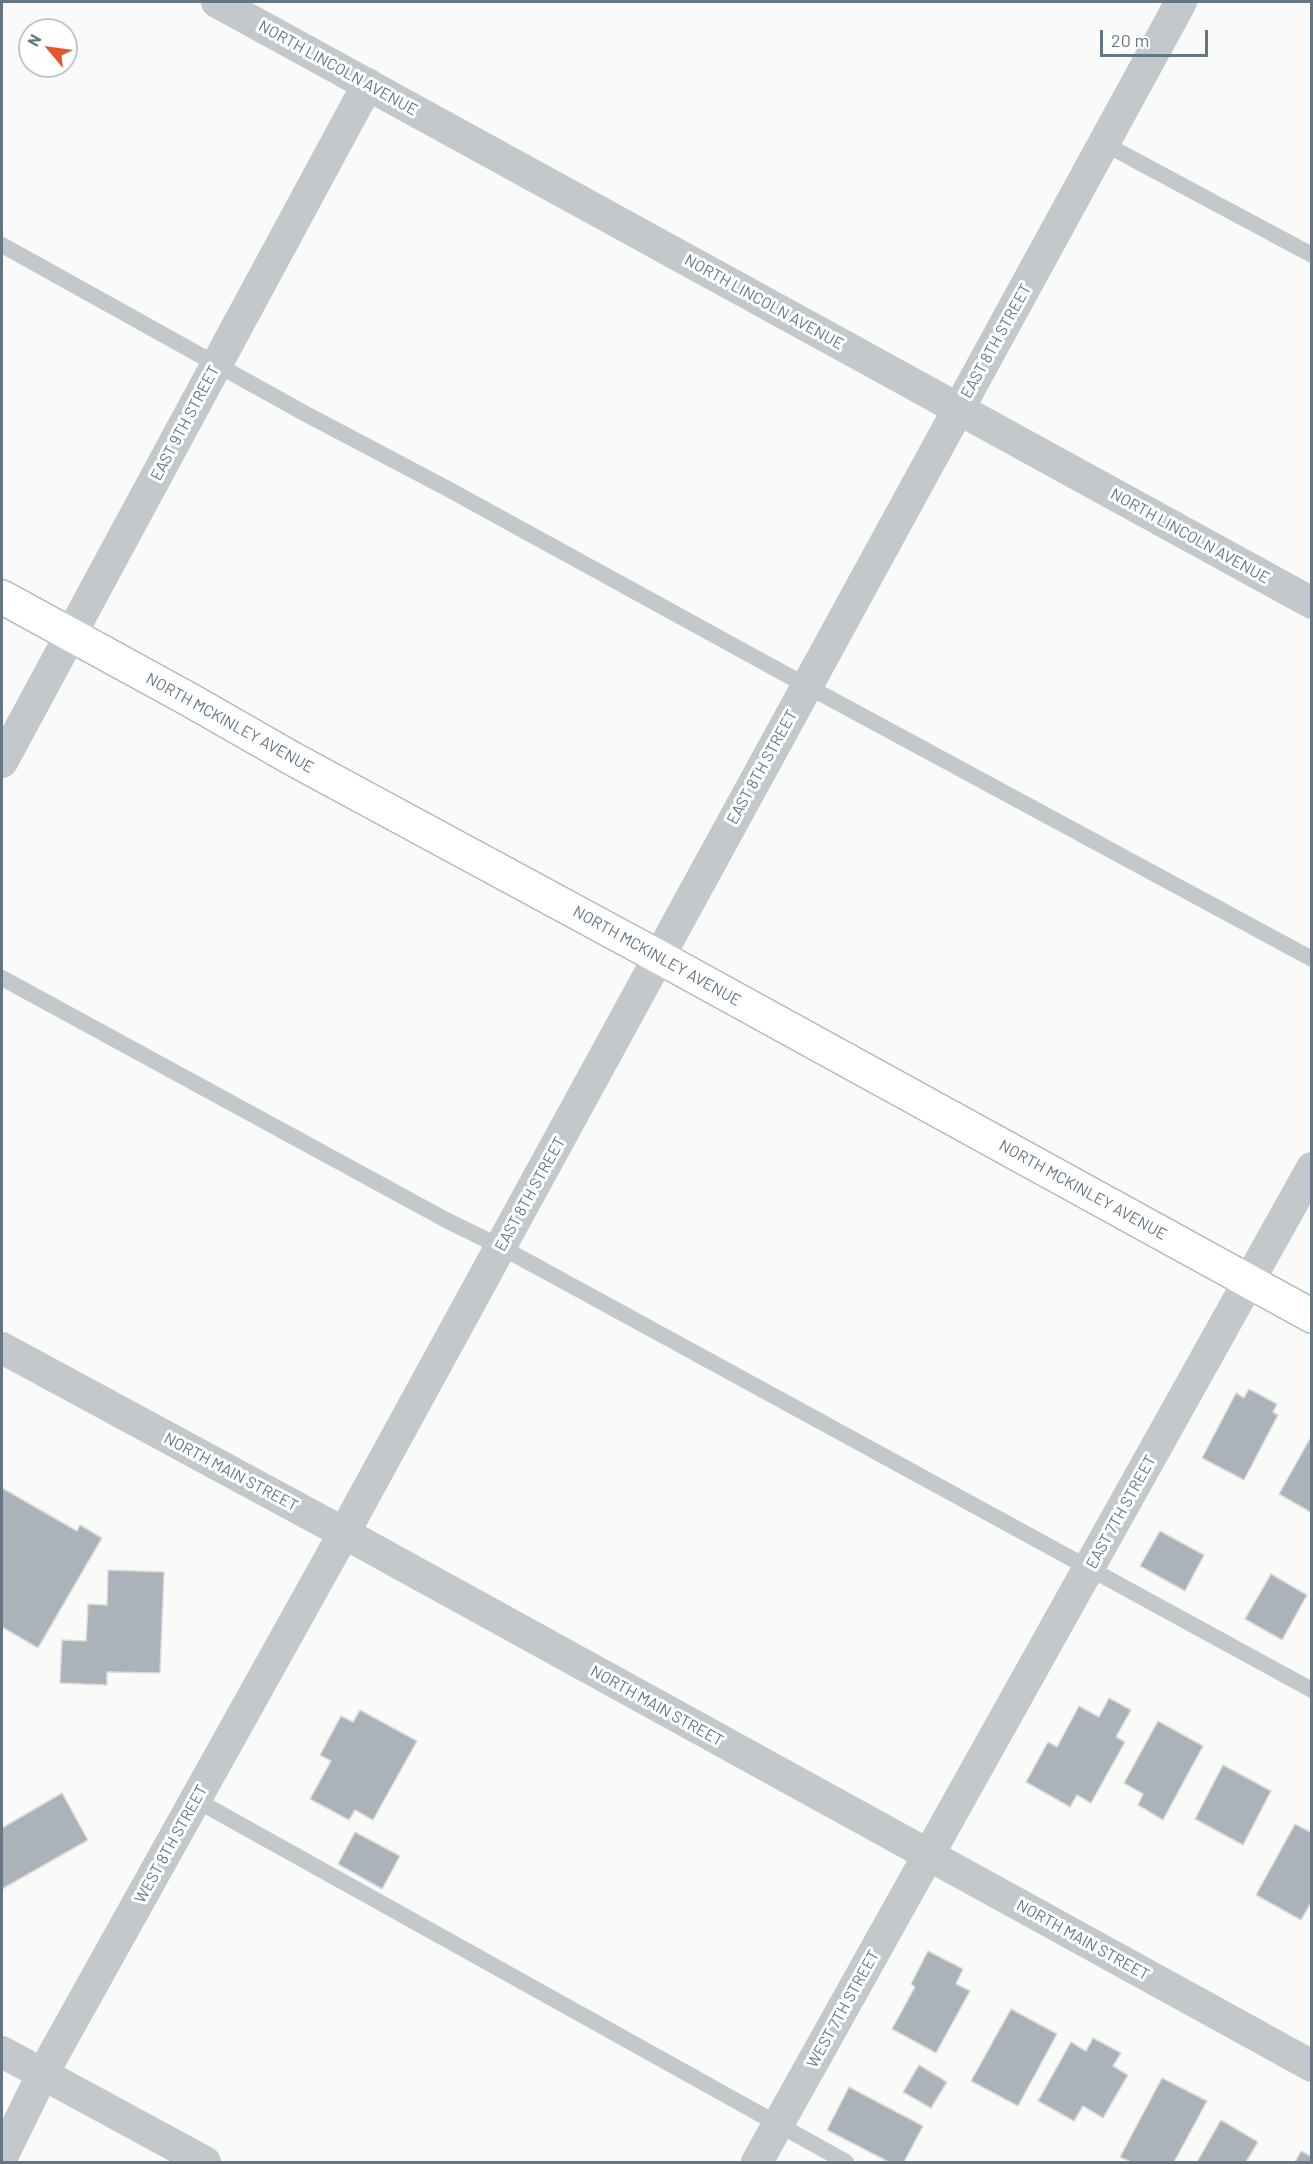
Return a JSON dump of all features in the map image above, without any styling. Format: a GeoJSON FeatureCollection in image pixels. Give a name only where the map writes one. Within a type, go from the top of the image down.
{"type":"FeatureCollection","features":[{"type":"Feature","properties":{"kind":"main road","name":"NORTH MCKINLEY AVENUE"},"geometry":{"type":"LineString","coordinates":[[2,597],[293,759],[659,957],[1311,1316]]}},
{"type":"Feature","properties":{"kind":"street","name":"NORTH LINCOLN AVENUE"},"geometry":{"type":"LineString","coordinates":[[217,2],[1311,603]]}},
{"type":"Feature","properties":{"kind":"street","name":"EAST 8TH STREET"},"geometry":{"type":"LineString","coordinates":[[345,1533],[1181,2]]}},
{"type":"Feature","properties":{"kind":"street","name":"EAST 9TH STREET"},"geometry":{"type":"LineString","coordinates":[[2,762],[368,84]]}},
{"type":"Feature","properties":{"kind":"street","name":"EAST 7TH STREET"},"geometry":{"type":"LineString","coordinates":[[929,1856],[1311,1168]]}},
{"type":"Feature","properties":{"kind":"street","name":"NORTH MAIN STREET"},"geometry":{"type":"LineString","coordinates":[[2,1348],[345,1533],[1311,2066]]}},
{"type":"Feature","properties":{"kind":"street","name":"WEST 8TH STREET"},"geometry":{"type":"LineString","coordinates":[[2,2157],[42,2074],[345,1533]]}},
{"type":"Feature","properties":{"kind":"street","name":"WEST 7TH STREET"},"geometry":{"type":"LineString","coordinates":[[757,2163],[929,1856]]}},
{"type":"Feature","properties":{"kind":"street"},"geometry":{"type":"LineString","coordinates":[[2,2052],[205,2163]]}},
{"type":"Feature","properties":{"kind":"lane"},"geometry":{"type":"LineString","coordinates":[[1103,143],[1311,255]]}},
{"type":"Feature","properties":{"kind":"lane"},"geometry":{"type":"LineString","coordinates":[[2,245],[1311,959]]}},
{"type":"Feature","properties":{"kind":"lane"},"geometry":{"type":"LineString","coordinates":[[2,978],[446,1221],[501,1247],[1311,1690]]}},
{"type":"Feature","properties":{"kind":"lane"},"geometry":{"type":"LineString","coordinates":[[196,1800],[846,2163]]}},
{"type":"Feature","properties":{"kind":"building"},"geometry":{"type":"Polygon","coordinates":[[[1249,1389],[1277,1404],[1273,1412],[1278,1415],[1244,1480],[1202,1458],[1236,1393],[1244,1398],[1249,1389]]]}},
{"type":"Feature","properties":{"kind":"building"},"geometry":{"type":"Polygon","coordinates":[[[1312,1435],[1312,1513],[1279,1494],[1312,1435]]]}},
{"type":"Feature","properties":{"kind":"building"},"geometry":{"type":"Polygon","coordinates":[[[2,1488],[77,1531],[80,1525],[102,1538],[38,1648],[2,1627],[2,1488]]]}},
{"type":"Feature","properties":{"kind":"building"},"geometry":{"type":"Polygon","coordinates":[[[1160,1531],[1204,1555],[1185,1591],[1140,1566],[1160,1531]]]}},
{"type":"Feature","properties":{"kind":"building"},"geometry":{"type":"Polygon","coordinates":[[[108,1570],[164,1572],[160,1673],[107,1672],[107,1685],[60,1683],[62,1640],[86,1641],[88,1604],[107,1605],[108,1570]]]}},
{"type":"Feature","properties":{"kind":"building"},"geometry":{"type":"Polygon","coordinates":[[[1271,1574],[1307,1595],[1282,1640],[1245,1619],[1271,1574]]]}},
{"type":"Feature","properties":{"kind":"building"},"geometry":{"type":"Polygon","coordinates":[[[1109,1698],[1131,1710],[1116,1737],[1125,1742],[1091,1803],[1077,1795],[1070,1807],[1026,1782],[1048,1742],[1057,1747],[1079,1706],[1099,1717],[1109,1698]]]}},
{"type":"Feature","properties":{"kind":"building"},"geometry":{"type":"Polygon","coordinates":[[[360,1710],[417,1741],[373,1820],[355,1810],[349,1820],[310,1799],[331,1761],[320,1755],[341,1716],[353,1722],[360,1710]]]}},
{"type":"Feature","properties":{"kind":"building"},"geometry":{"type":"Polygon","coordinates":[[[1158,1721],[1203,1746],[1163,1820],[1138,1805],[1143,1794],[1124,1783],[1158,1721]]]}},
{"type":"Feature","properties":{"kind":"building"},"geometry":{"type":"Polygon","coordinates":[[[1223,1765],[1271,1791],[1243,1845],[1195,1819],[1223,1765]]]}},
{"type":"Feature","properties":{"kind":"building"},"geometry":{"type":"Polygon","coordinates":[[[62,1793],[88,1840],[2,1889],[2,1828],[62,1793]]]}},
{"type":"Feature","properties":{"kind":"building"},"geometry":{"type":"Polygon","coordinates":[[[1295,1824],[1312,1833],[1312,1901],[1301,1920],[1256,1895],[1295,1824]]]}},
{"type":"Feature","properties":{"kind":"building"},"geometry":{"type":"Polygon","coordinates":[[[355,1832],[400,1856],[382,1889],[338,1864],[355,1832]]]}},
{"type":"Feature","properties":{"kind":"building"},"geometry":{"type":"Polygon","coordinates":[[[928,1951],[963,1969],[956,1984],[970,1991],[936,2053],[892,2029],[915,1987],[911,1984],[928,1951]]]}},
{"type":"Feature","properties":{"kind":"building"},"geometry":{"type":"Polygon","coordinates":[[[1011,2009],[1057,2034],[1018,2106],[971,2081],[1011,2009]]]}},
{"type":"Feature","properties":{"kind":"building"},"geometry":{"type":"Polygon","coordinates":[[[1093,2038],[1121,2053],[1113,2066],[1128,2075],[1103,2118],[1083,2106],[1074,2121],[1038,2101],[1071,2042],[1086,2051],[1093,2038]]]}},
{"type":"Feature","properties":{"kind":"building"},"geometry":{"type":"Polygon","coordinates":[[[919,2065],[947,2082],[931,2108],[903,2092],[919,2065]]]}},
{"type":"Feature","properties":{"kind":"building"},"geometry":{"type":"Polygon","coordinates":[[[1162,2078],[1207,2101],[1174,2162],[1131,2162],[1120,2157],[1162,2078]]]}},
{"type":"Feature","properties":{"kind":"building"},"geometry":{"type":"Polygon","coordinates":[[[849,2087],[923,2126],[904,2162],[889,2162],[827,2130],[849,2087]]]}},
{"type":"Feature","properties":{"kind":"building"},"geometry":{"type":"Polygon","coordinates":[[[1221,2120],[1258,2142],[1246,2162],[1197,2162],[1221,2120]]]}},
{"type":"Feature","properties":{"kind":"building"},"geometry":{"type":"Polygon","coordinates":[[[1301,2151],[1312,2157],[1312,2162],[1295,2162],[1301,2151]]]}}]}
